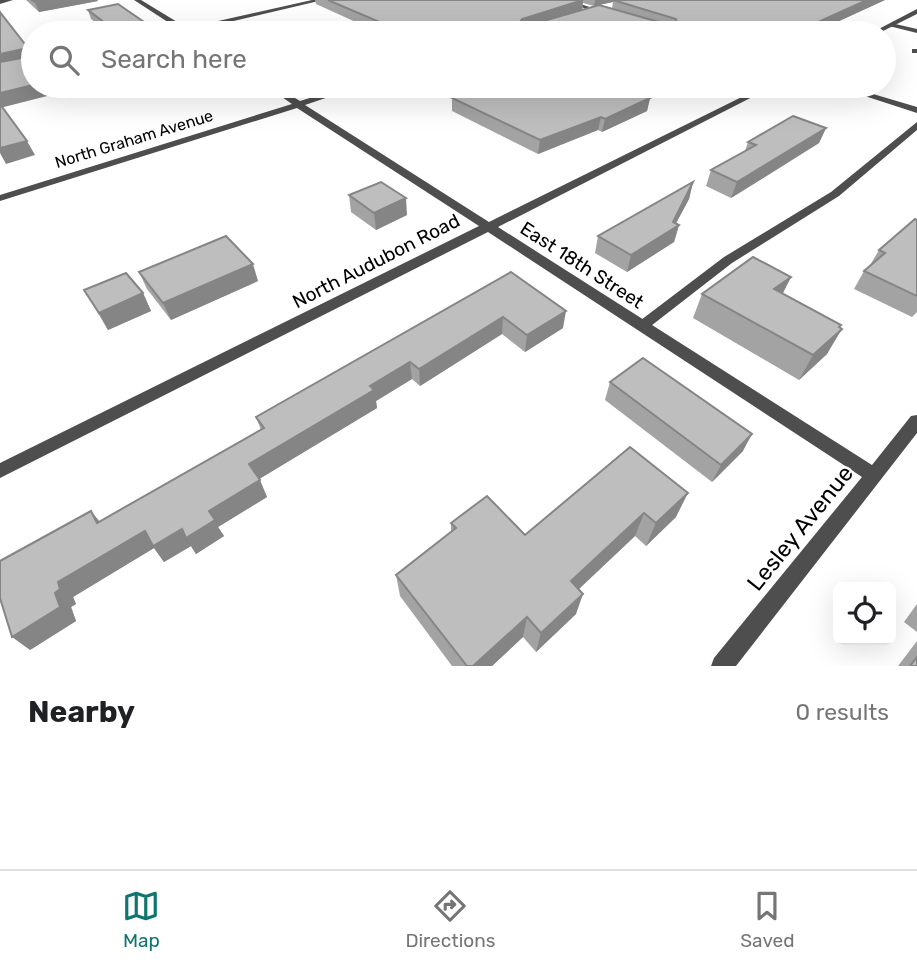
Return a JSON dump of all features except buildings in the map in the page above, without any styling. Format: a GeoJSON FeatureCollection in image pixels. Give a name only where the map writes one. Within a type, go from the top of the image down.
{"type":"FeatureCollection","features":[{"type":"Feature","properties":{"kind":"street"},"geometry":{"type":"LineString","coordinates":[[0,2],[10,0]]}},
{"type":"Feature","properties":{"kind":"street"},"geometry":{"type":"LineString","coordinates":[[137,0],[170,21]]}},
{"type":"Feature","properties":{"kind":"street"},"geometry":{"type":"LineString","coordinates":[[233,21],[320,0]]}},
{"type":"Feature","properties":{"kind":"street"},"geometry":{"type":"LineString","coordinates":[[562,0],[596,11],[609,11]]}},
{"type":"Feature","properties":{"kind":"street"},"geometry":{"type":"LineString","coordinates":[[584,15],[596,11]]}},
{"type":"Feature","properties":{"kind":"street"},"geometry":{"type":"LineString","coordinates":[[896,22],[917,11]]}},
{"type":"Feature","properties":{"kind":"street"},"geometry":{"type":"LineString","coordinates":[[896,26],[917,31]]}},
{"type":"Feature","properties":{"kind":"street","name":"East 18th Street"},"geometry":{"type":"LineString","coordinates":[[289,98],[874,476]]}},
{"type":"Feature","properties":{"kind":"street","name":"North Graham Avenue"},"geometry":{"type":"LineString","coordinates":[[0,198],[318,98]]}},
{"type":"Feature","properties":{"kind":"street","name":"North Audubon Road"},"geometry":{"type":"LineString","coordinates":[[0,471],[746,98]]}},
{"type":"Feature","properties":{"kind":"street"},"geometry":{"type":"LineString","coordinates":[[878,98],[917,110]]}},
{"type":"Feature","properties":{"kind":"street"},"geometry":{"type":"LineString","coordinates":[[642,326],[729,260],[835,194],[917,125]]}},
{"type":"Feature","properties":{"kind":"street","name":"Lesley Avenue"},"geometry":{"type":"LineString","coordinates":[[722,666],[917,421]]}}]}
